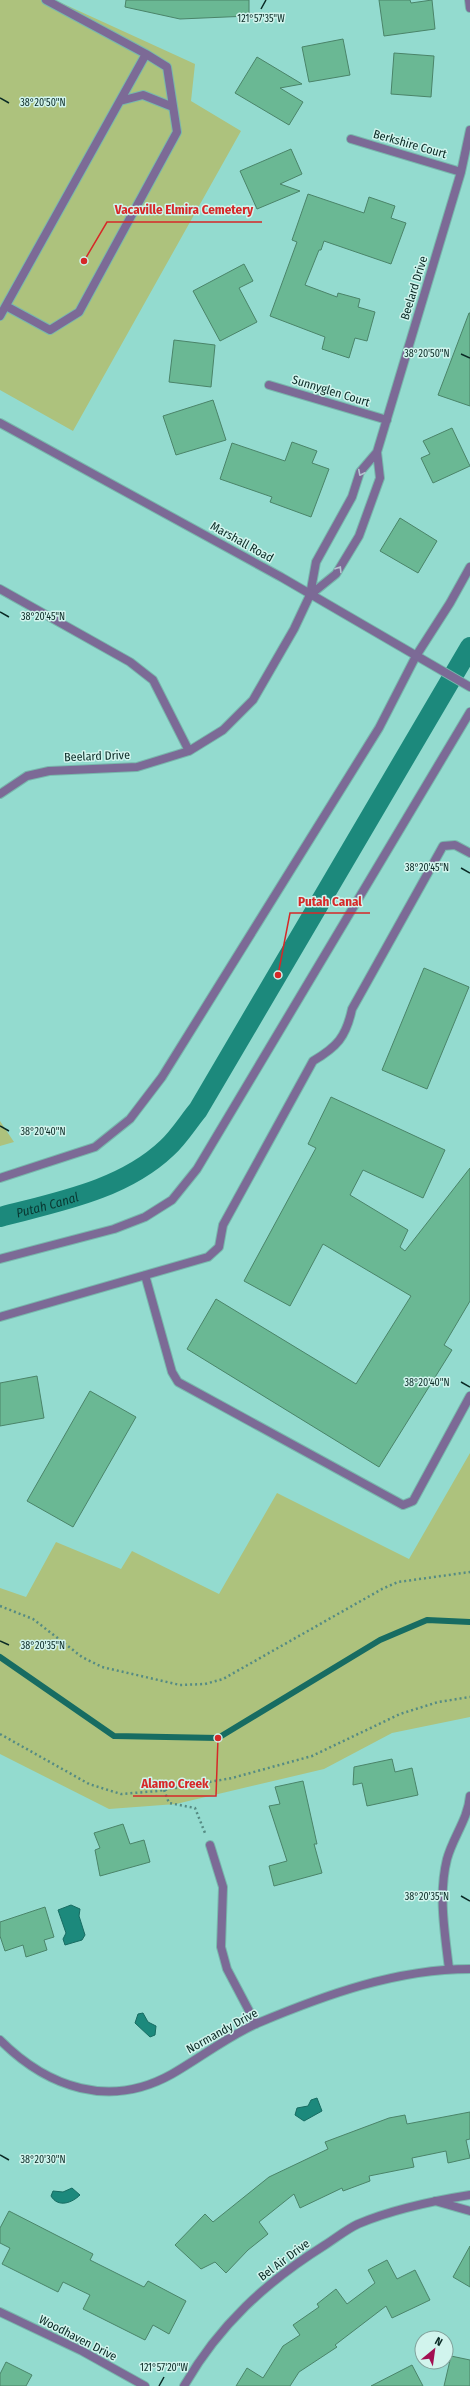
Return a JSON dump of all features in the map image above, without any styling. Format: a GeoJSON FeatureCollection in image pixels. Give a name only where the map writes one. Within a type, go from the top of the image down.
{"type":"FeatureCollection","features":[{"type":"Feature","properties":{"kind":"street"},"geometry":{"type":"LineString","coordinates":[[6,306],[50,330],[79,312],[177,132],[167,67],[146,54],[46,0]]}},
{"type":"Feature","properties":{"kind":"street"},"geometry":{"type":"LineString","coordinates":[[469,0],[470,8]]}},
{"type":"Feature","properties":{"kind":"street"},"geometry":{"type":"LineString","coordinates":[[0,316],[146,54]]}},
{"type":"Feature","properties":{"kind":"street"},"geometry":{"type":"LineString","coordinates":[[120,101],[143,95],[173,107]]}},
{"type":"Feature","properties":{"kind":"street","name":"Beelard Drive"},"geometry":{"type":"LineString","coordinates":[[0,794],[28,776],[74,768],[137,767],[189,751],[224,730],[253,700],[294,629],[310,595],[316,562],[352,497],[360,472],[377,452],[461,172],[470,130]]}},
{"type":"Feature","properties":{"kind":"street","name":"Berkshire Court"},"geometry":{"type":"LineString","coordinates":[[351,139],[461,172]]}},
{"type":"Feature","properties":{"kind":"street","name":"Sunnyglen Court"},"geometry":{"type":"LineString","coordinates":[[269,385],[387,420]]}},
{"type":"Feature","properties":{"kind":"street","name":"Marshall Road"},"geometry":{"type":"LineString","coordinates":[[0,423],[310,595],[470,687]]}},
{"type":"Feature","properties":{"kind":"street","name":"Beelard Drive"},"geometry":{"type":"LineString","coordinates":[[310,595],[336,574],[359,536],[380,478],[377,452]]}},
{"type":"Feature","properties":{"kind":"street"},"geometry":{"type":"LineString","coordinates":[[0,1178],[95,1147],[130,1119],[162,1077],[375,734],[416,656],[450,603],[470,567]]}},
{"type":"Feature","properties":{"kind":"street"},"geometry":{"type":"LineString","coordinates":[[0,589],[130,662],[153,680],[189,751]]}},
{"type":"Feature","properties":{"kind":"street"},"geometry":{"type":"LineString","coordinates":[[0,1259],[114,1230],[145,1218],[172,1200],[197,1170],[470,712]]}},
{"type":"Feature","properties":{"kind":"street"},"geometry":{"type":"LineString","coordinates":[[0,1317],[208,1257],[219,1247],[223,1225],[309,1068],[313,1061],[332,1050],[344,1035],[352,1009],[443,846],[455,845],[470,853]]}},
{"type":"Feature","properties":{"kind":"street"},"geometry":{"type":"LineString","coordinates":[[145,1275],[172,1372],[178,1382],[404,1505],[413,1501],[470,1396]]}},
{"type":"Feature","properties":{"kind":"street"},"geometry":{"type":"LineString","coordinates":[[449,1969],[444,1925],[443,1891],[447,1859],[467,1814],[470,1796]]}},
{"type":"Feature","properties":{"kind":"street"},"geometry":{"type":"LineString","coordinates":[[210,1845],[223,1887],[221,1947],[227,1969],[256,2024]]}},
{"type":"Feature","properties":{"kind":"street","name":"Normandy Drive"},"geometry":{"type":"LineString","coordinates":[[0,2040],[20,2060],[49,2077],[80,2089],[110,2092],[144,2087],[164,2078],[256,2024],[328,1996],[380,1980],[449,1969],[470,1969]]}},
{"type":"Feature","properties":{"kind":"street","name":"Bel Air Drive"},"geometry":{"type":"LineString","coordinates":[[184,2386],[205,2352],[234,2316],[272,2283],[311,2254],[357,2225],[432,2200],[470,2195]]}},
{"type":"Feature","properties":{"kind":"street"},"geometry":{"type":"LineString","coordinates":[[432,2200],[470,2211]]}},
{"type":"Feature","properties":{"kind":"street","name":"Woodhaven Drive"},"geometry":{"type":"LineString","coordinates":[[0,2312],[82,2351],[145,2386]]}},
{"type":"Feature","properties":{"kind":"path"},"geometry":{"type":"LineString","coordinates":[[0,1606],[33,1620],[82,1657],[102,1667],[180,1685],[205,1684],[230,1675],[382,1589],[398,1582],[470,1572]]}},
{"type":"Feature","properties":{"kind":"path"},"geometry":{"type":"LineString","coordinates":[[0,1734],[89,1784],[121,1794],[164,1790],[232,1778],[312,1756],[400,1714],[438,1702],[470,1697]]}},
{"type":"Feature","properties":{"kind":"path"},"geometry":{"type":"LineString","coordinates":[[164,1790],[170,1803],[195,1808],[210,1845]]}},
{"type":"Feature","properties":{"kind":"shaded area"},"geometry":{"type":"Polygon","coordinates":[[[0,0],[55,0],[195,64],[191,101],[241,131],[73,431],[0,390],[0,0]]]}},
{"type":"Feature","properties":{"kind":"shaded area"},"geometry":{"type":"Polygon","coordinates":[[[0,1121],[14,1142],[0,1146],[0,1121]]]}},
{"type":"Feature","properties":{"kind":"shaded area"},"geometry":{"type":"Polygon","coordinates":[[[470,1453],[470,1717],[392,1733],[324,1769],[176,1804],[109,1809],[0,1754],[0,1588],[26,1597],[56,1542],[121,1569],[132,1551],[219,1594],[277,1493],[409,1559],[470,1453]]]}},
{"type":"Feature","properties":{"kind":"shaded area"},"geometry":{"type":"Polygon","coordinates":[[[71,1905],[80,1909],[79,1916],[85,1935],[82,1940],[65,1945],[63,1939],[66,1933],[58,1910],[71,1905]]]}},
{"type":"Feature","properties":{"kind":"shaded area"},"geometry":{"type":"Polygon","coordinates":[[[143,2013],[148,2022],[156,2026],[155,2035],[150,2037],[135,2023],[138,2014],[143,2013]]]}},
{"type":"Feature","properties":{"kind":"shaded area"},"geometry":{"type":"Polygon","coordinates":[[[317,2098],[322,2111],[304,2121],[295,2115],[297,2108],[308,2106],[311,2100],[317,2098]]]}},
{"type":"Feature","properties":{"kind":"shaded area"},"geometry":{"type":"Polygon","coordinates":[[[72,2188],[80,2195],[69,2202],[57,2202],[51,2196],[53,2191],[63,2192],[72,2188]]]}},
{"type":"Feature","properties":{"kind":"building"},"geometry":{"type":"Polygon","coordinates":[[[126,0],[249,0],[249,16],[180,19],[125,7],[126,0]]]}},
{"type":"Feature","properties":{"kind":"building"},"geometry":{"type":"Polygon","coordinates":[[[379,0],[410,0],[411,3],[432,0],[435,29],[384,36],[379,0]]]}},
{"type":"Feature","properties":{"kind":"building"},"geometry":{"type":"Polygon","coordinates":[[[343,39],[350,75],[309,82],[302,47],[343,39]]]}},
{"type":"Feature","properties":{"kind":"building"},"geometry":{"type":"Polygon","coordinates":[[[394,53],[434,56],[431,97],[391,94],[394,53]]]}},
{"type":"Feature","properties":{"kind":"building"},"geometry":{"type":"Polygon","coordinates":[[[257,57],[302,84],[280,88],[303,102],[289,125],[235,93],[257,57]]]}},
{"type":"Feature","properties":{"kind":"building"},"geometry":{"type":"Polygon","coordinates":[[[291,149],[302,174],[280,184],[300,191],[257,209],[240,171],[291,149]]]}},
{"type":"Feature","properties":{"kind":"building"},"geometry":{"type":"Polygon","coordinates":[[[308,194],[364,213],[369,197],[395,206],[391,218],[406,223],[391,264],[324,241],[321,250],[319,250],[305,285],[337,297],[338,293],[360,299],[358,307],[375,312],[367,341],[355,338],[349,358],[322,349],[325,337],[270,316],[297,242],[292,240],[308,194]]]}},
{"type":"Feature","properties":{"kind":"building"},"geometry":{"type":"Polygon","coordinates":[[[244,264],[253,281],[239,288],[257,322],[220,341],[193,291],[244,264]]]}},
{"type":"Feature","properties":{"kind":"building"},"geometry":{"type":"Polygon","coordinates":[[[470,313],[470,406],[438,395],[470,313]]]}},
{"type":"Feature","properties":{"kind":"building"},"geometry":{"type":"Polygon","coordinates":[[[174,340],[215,345],[211,387],[169,382],[174,340]]]}},
{"type":"Feature","properties":{"kind":"building"},"geometry":{"type":"Polygon","coordinates":[[[213,400],[226,440],[176,455],[163,416],[213,400]]]}},
{"type":"Feature","properties":{"kind":"building"},"geometry":{"type":"Polygon","coordinates":[[[452,428],[470,466],[433,483],[421,458],[430,454],[423,441],[452,428]]]}},
{"type":"Feature","properties":{"kind":"building"},"geometry":{"type":"Polygon","coordinates":[[[292,442],[317,451],[312,463],[329,469],[311,517],[270,502],[272,497],[220,479],[232,443],[285,461],[292,442]]]}},
{"type":"Feature","properties":{"kind":"building"},"geometry":{"type":"Polygon","coordinates":[[[400,518],[437,541],[418,573],[380,551],[400,518]]]}},
{"type":"Feature","properties":{"kind":"building"},"geometry":{"type":"Polygon","coordinates":[[[424,968],[469,987],[427,1089],[382,1070],[424,968]]]}},
{"type":"Feature","properties":{"kind":"building"},"geometry":{"type":"Polygon","coordinates":[[[331,1097],[445,1150],[423,1198],[363,1170],[350,1195],[408,1230],[400,1247],[405,1251],[470,1168],[470,1301],[444,1345],[452,1350],[379,1467],[187,1349],[216,1299],[356,1384],[411,1296],[323,1244],[290,1306],[244,1281],[316,1148],[308,1144],[331,1097]]]}},
{"type":"Feature","properties":{"kind":"building"},"geometry":{"type":"Polygon","coordinates":[[[37,1376],[44,1418],[0,1426],[0,1383],[37,1376]]]}},
{"type":"Feature","properties":{"kind":"building"},"geometry":{"type":"Polygon","coordinates":[[[90,1391],[136,1417],[73,1527],[27,1501],[90,1391]]]}},
{"type":"Feature","properties":{"kind":"building"},"geometry":{"type":"Polygon","coordinates":[[[392,1759],[395,1772],[412,1768],[418,1795],[367,1806],[362,1783],[353,1785],[354,1767],[392,1759]]]}},
{"type":"Feature","properties":{"kind":"building"},"geometry":{"type":"Polygon","coordinates":[[[303,1781],[317,1844],[314,1844],[322,1873],[274,1886],[269,1866],[287,1861],[269,1806],[280,1804],[275,1787],[303,1781]]]}},
{"type":"Feature","properties":{"kind":"building"},"geometry":{"type":"Polygon","coordinates":[[[123,1824],[130,1844],[144,1840],[150,1862],[100,1876],[95,1850],[100,1848],[94,1833],[123,1824]]]}},
{"type":"Feature","properties":{"kind":"building"},"geometry":{"type":"Polygon","coordinates":[[[45,1907],[54,1937],[44,1940],[47,1950],[26,1957],[23,1945],[5,1951],[0,1936],[0,1922],[45,1907]]]}},
{"type":"Feature","properties":{"kind":"building"},"geometry":{"type":"Polygon","coordinates":[[[470,2112],[470,2139],[466,2140],[470,2158],[448,2163],[446,2151],[412,2158],[414,2167],[369,2176],[370,2181],[343,2191],[342,2188],[300,2208],[294,2194],[259,2222],[268,2234],[248,2250],[226,2273],[215,2262],[201,2269],[175,2245],[205,2214],[213,2222],[269,2177],[328,2149],[325,2142],[389,2118],[405,2115],[407,2124],[470,2112]]]}},
{"type":"Feature","properties":{"kind":"building"},"geometry":{"type":"Polygon","coordinates":[[[9,2211],[93,2254],[90,2260],[144,2287],[148,2281],[186,2301],[169,2334],[153,2325],[145,2340],[83,2309],[90,2295],[63,2282],[58,2292],[2,2264],[10,2248],[0,2243],[0,2228],[9,2211]]]}},
{"type":"Feature","properties":{"kind":"building"},"geometry":{"type":"Polygon","coordinates":[[[470,2246],[470,2287],[453,2277],[470,2246]]]}},
{"type":"Feature","properties":{"kind":"building"},"geometry":{"type":"Polygon","coordinates":[[[387,2260],[397,2279],[415,2270],[430,2300],[392,2318],[386,2306],[335,2345],[337,2347],[299,2372],[290,2386],[236,2386],[247,2368],[263,2378],[283,2346],[300,2335],[293,2325],[319,2307],[317,2304],[336,2289],[347,2304],[375,2283],[368,2270],[387,2260]]]}},
{"type":"Feature","properties":{"kind":"building"},"geometry":{"type":"Polygon","coordinates":[[[454,2357],[470,2360],[470,2386],[444,2386],[448,2370],[454,2370],[454,2357]]]}},
{"type":"Feature","properties":{"kind":"building"},"geometry":{"type":"Polygon","coordinates":[[[6,2362],[32,2375],[26,2386],[0,2386],[0,2374],[6,2362]]]}},
{"type":"Feature","properties":{"kind":"building"},"geometry":{"type":"Polygon","coordinates":[[[412,2365],[423,2386],[371,2386],[412,2365]]]}},
{"type":"Feature","properties":{"kind":"waterway","name":"Putah Canal"},"geometry":{"type":"LineString","coordinates":[[0,1217],[66,1200],[110,1184],[150,1162],[176,1139],[198,1110],[470,647]]}},
{"type":"Feature","properties":{"kind":"waterway"},"geometry":{"type":"LineString","coordinates":[[0,1657],[114,1736],[218,1738],[380,1640],[427,1620],[470,1622]]}},
{"type":"Feature","properties":{"kind":"place","name":"Vacaville Elmira Cemetery"},"geometry":{"type":"Point","coordinates":[84,261]}},
{"type":"Feature","properties":{"kind":"place","name":"Putah Canal"},"geometry":{"type":"Point","coordinates":[278,975]}},
{"type":"Feature","properties":{"kind":"place","name":"Alamo Creek"},"geometry":{"type":"Point","coordinates":[218,1738]}}]}
